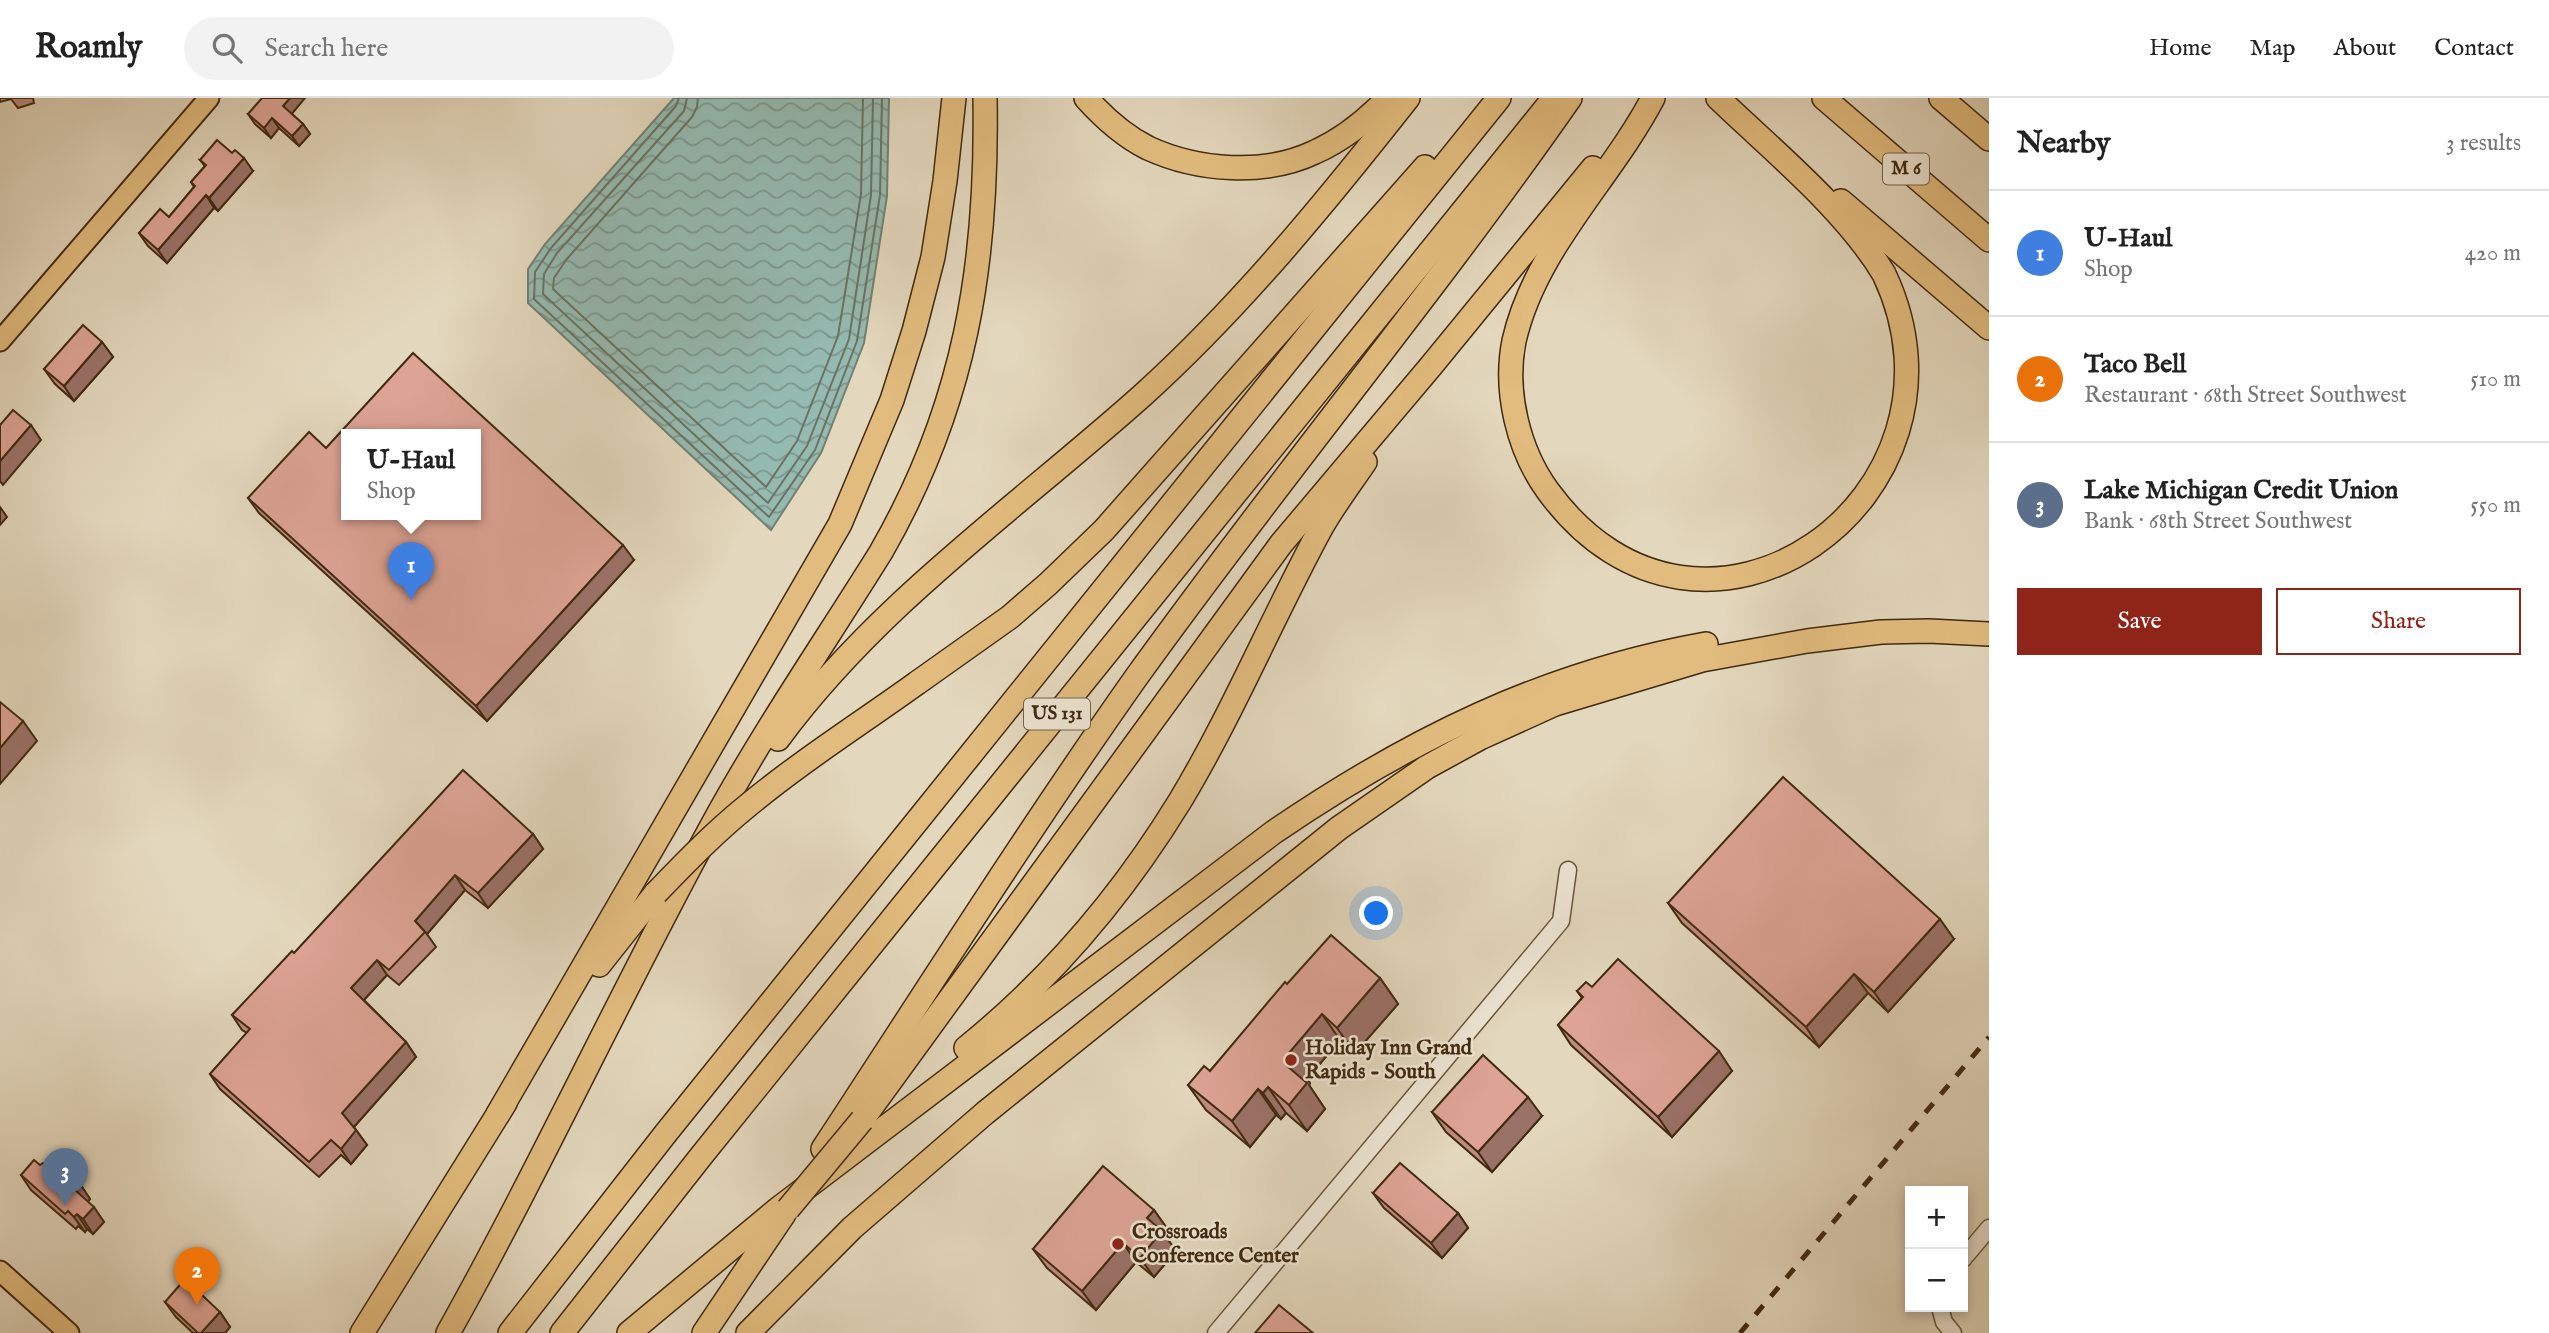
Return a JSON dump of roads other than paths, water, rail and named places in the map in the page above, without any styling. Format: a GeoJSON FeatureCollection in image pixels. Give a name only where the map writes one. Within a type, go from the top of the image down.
{"type":"FeatureCollection","features":[{"type":"Feature","properties":{"kind":"highway"},"geometry":{"type":"LineString","coordinates":[[362,1333],[498,1114],[840,524],[892,400],[914,331],[933,257],[954,98]]}},
{"type":"Feature","properties":{"kind":"highway"},"geometry":{"type":"LineString","coordinates":[[448,1333],[561,1122],[665,895],[896,527],[928,456],[961,354],[975,287],[984,200],[985,98]]}},
{"type":"Feature","properties":{"kind":"highway"},"geometry":{"type":"LineString","coordinates":[[1086,98],[1105,118],[1148,147],[1199,164],[1234,167],[1262,166],[1312,153],[1352,131],[1388,98]]}},
{"type":"Feature","properties":{"kind":"highway"},"geometry":{"type":"LineString","coordinates":[[665,895],[806,702],[842,661],[900,603],[1076,454],[1165,373],[1288,246],[1408,98]]}},
{"type":"Feature","properties":{"kind":"highway"},"geometry":{"type":"LineString","coordinates":[[498,1114],[586,983],[665,895],[707,841],[754,800],[1010,617],[1048,584],[1104,530],[1489,98]]}},
{"type":"Feature","properties":{"kind":"highway","name":"US 131"},"geometry":{"type":"LineString","coordinates":[[510,1333],[666,1133],[1499,98]]}},
{"type":"Feature","properties":{"kind":"highway","name":"US 131"},"geometry":{"type":"LineString","coordinates":[[562,1333],[710,1144],[1554,98]]}},
{"type":"Feature","properties":{"kind":"highway"},"geometry":{"type":"LineString","coordinates":[[704,1333],[1063,783],[1272,493],[1490,212],[1570,98]]}},
{"type":"Feature","properties":{"kind":"highway"},"geometry":{"type":"LineString","coordinates":[[783,1209],[862,1120],[1280,544],[1431,366],[1651,98]]}},
{"type":"Feature","properties":{"kind":"highway"},"geometry":{"type":"LineString","coordinates":[[1651,98],[1632,135],[1557,243],[1534,282],[1514,343],[1511,376],[1514,410],[1523,444],[1539,479],[1560,508],[1589,535],[1619,555],[1650,569],[1678,576],[1719,579],[1753,576],[1816,552],[1841,533],[1868,506],[1885,485],[1910,428],[1915,374],[1906,323],[1890,286],[1874,259],[1814,191],[1718,98]]}},
{"type":"Feature","properties":{"kind":"highway"},"geometry":{"type":"LineString","coordinates":[[1718,98],[1989,328]]}},
{"type":"Feature","properties":{"kind":"highway","name":"M 6"},"geometry":{"type":"LineString","coordinates":[[1824,98],[1989,240]]}},
{"type":"Feature","properties":{"kind":"highway"},"geometry":{"type":"LineString","coordinates":[[1941,98],[1989,139]]}},
{"type":"Feature","properties":{"kind":"highway"},"geometry":{"type":"LineString","coordinates":[[783,1209],[922,1084],[996,1023],[1043,978],[1097,918],[1144,856],[1180,801],[1226,717],[1323,525],[1431,366]]}},
{"type":"Feature","properties":{"kind":"highway"},"geometry":{"type":"LineString","coordinates":[[629,1333],[783,1209],[1274,832],[1341,787],[1408,748],[1481,712],[1538,690],[1591,671],[1653,655],[1738,639],[1783,634],[1928,631],[1989,634]]}},
{"type":"Feature","properties":{"kind":"highway"},"geometry":{"type":"LineString","coordinates":[[748,1333],[852,1228],[975,1121],[1339,828],[1427,767],[1480,738],[1555,704],[1628,680],[1702,660],[1807,641],[1881,632]]}},
{"type":"Feature","properties":{"kind":"main road"},"geometry":{"type":"LineString","coordinates":[[0,341],[209,98]]}},
{"type":"Feature","properties":{"kind":"main road"},"geometry":{"type":"LineString","coordinates":[[0,1271],[69,1333]]}},
{"type":"Feature","properties":{"kind":"street"},"geometry":{"type":"LineString","coordinates":[[1216,1333],[1561,921],[1568,870]]}},
{"type":"Feature","properties":{"kind":"street"},"geometry":{"type":"LineString","coordinates":[[1968,1253],[1989,1228]]}},
{"type":"Feature","properties":{"kind":"water"},"geometry":{"type":"Polygon","coordinates":[[[674,98],[889,98],[887,196],[864,343],[821,453],[771,530],[528,303],[528,269],[545,244],[674,98]]]}},
{"type":"Feature","properties":{"kind":"railway"},"geometry":{"type":"LineString","coordinates":[[1740,1333],[1989,1037]]}},
{"type":"Feature","properties":{"kind":"place","name":"U-Haul"},"geometry":{"type":"Point","coordinates":[411,600]}},
{"type":"Feature","properties":{"kind":"place","name":"Holiday Inn Grand Rapids - South"},"geometry":{"type":"Point","coordinates":[1291,1060]}},
{"type":"Feature","properties":{"kind":"place","name":"Lake Michigan Credit Union"},"geometry":{"type":"Point","coordinates":[65,1206]}},
{"type":"Feature","properties":{"kind":"place","name":"Crossroads Conference Center"},"geometry":{"type":"Point","coordinates":[1118,1244]}},
{"type":"Feature","properties":{"kind":"place","name":"Taco Bell"},"geometry":{"type":"Point","coordinates":[197,1305]}}]}
